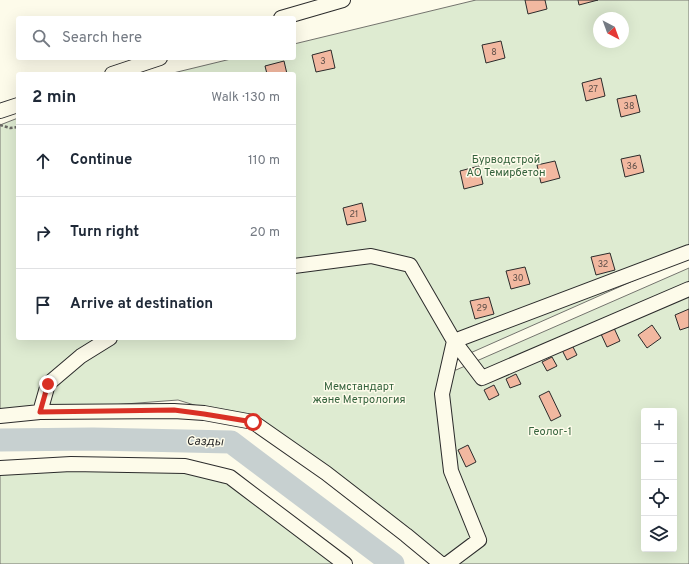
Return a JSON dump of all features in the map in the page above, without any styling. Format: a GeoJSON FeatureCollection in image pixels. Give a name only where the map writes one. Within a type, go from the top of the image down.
{"type":"FeatureCollection","features":[{"type":"Feature","properties":{"kind":"lane"},"geometry":{"type":"LineString","coordinates":[[288,16],[343,0]]}},
{"type":"Feature","properties":{"kind":"lane"},"geometry":{"type":"LineString","coordinates":[[118,72],[154,60]]}},
{"type":"Feature","properties":{"kind":"lane"},"geometry":{"type":"LineString","coordinates":[[0,111],[16,106]]}},
{"type":"Feature","properties":{"kind":"lane"},"geometry":{"type":"LineString","coordinates":[[454,341],[689,252]]}},
{"type":"Feature","properties":{"kind":"lane"},"geometry":{"type":"LineString","coordinates":[[296,266],[372,256],[410,265],[454,341],[482,378],[689,289]]}},
{"type":"Feature","properties":{"kind":"lane"},"geometry":{"type":"LineString","coordinates":[[40,412],[48,384],[81,356],[107,340]]}},
{"type":"Feature","properties":{"kind":"lane"},"geometry":{"type":"LineString","coordinates":[[447,564],[479,540],[450,471],[442,394],[454,341]]}},
{"type":"Feature","properties":{"kind":"lane"},"geometry":{"type":"LineString","coordinates":[[0,416],[40,412],[174,410],[253,422],[326,473],[441,564]]}},
{"type":"Feature","properties":{"kind":"lane"},"geometry":{"type":"LineString","coordinates":[[0,468],[71,464],[185,466],[230,477],[346,564]]}},
{"type":"Feature","properties":{"kind":"path"},"geometry":{"type":"LineString","coordinates":[[0,125],[10,128],[16,127]]}},
{"type":"Feature","properties":{"kind":"green space"},"geometry":{"type":"Polygon","coordinates":[[[476,0],[689,0],[689,256],[441,366],[456,370],[689,268],[689,564],[440,564],[256,424],[178,400],[85,407],[0,409],[0,125],[16,119],[16,340],[296,340],[296,72],[177,72],[227,60],[296,60],[296,44],[476,0]]]}},
{"type":"Feature","properties":{"kind":"green space"},"geometry":{"type":"Polygon","coordinates":[[[195,463],[241,489],[340,564],[0,564],[0,466],[195,463]]]}},
{"type":"Feature","properties":{"kind":"building"},"geometry":{"type":"Polygon","coordinates":[[[525,0],[545,0],[547,9],[528,14],[525,0]]]}},
{"type":"Feature","properties":{"kind":"building"},"geometry":{"type":"Polygon","coordinates":[[[578,0],[598,0],[579,5],[578,0]]]}},
{"type":"Feature","properties":{"kind":"building"},"geometry":{"type":"Polygon","coordinates":[[[501,41],[505,58],[486,63],[482,45],[501,41]]]}},
{"type":"Feature","properties":{"kind":"building"},"geometry":{"type":"Polygon","coordinates":[[[331,50],[335,68],[316,72],[312,55],[331,50]]]}},
{"type":"Feature","properties":{"kind":"building"},"geometry":{"type":"Polygon","coordinates":[[[284,61],[287,72],[266,72],[265,66],[284,61]]]}},
{"type":"Feature","properties":{"kind":"building"},"geometry":{"type":"Polygon","coordinates":[[[601,78],[605,96],[586,101],[582,83],[601,78]]]}},
{"type":"Feature","properties":{"kind":"building"},"geometry":{"type":"Polygon","coordinates":[[[636,95],[640,112],[621,117],[617,99],[636,95]]]}},
{"type":"Feature","properties":{"kind":"building"},"geometry":{"type":"Polygon","coordinates":[[[640,155],[644,172],[625,177],[621,159],[640,155]]]}},
{"type":"Feature","properties":{"kind":"building"},"geometry":{"type":"Polygon","coordinates":[[[555,161],[560,178],[541,183],[537,165],[555,161]]]}},
{"type":"Feature","properties":{"kind":"building"},"geometry":{"type":"Polygon","coordinates":[[[479,166],[483,184],[464,189],[460,171],[479,166]]]}},
{"type":"Feature","properties":{"kind":"building"},"geometry":{"type":"Polygon","coordinates":[[[362,203],[366,221],[347,225],[343,208],[362,203]]]}},
{"type":"Feature","properties":{"kind":"building"},"geometry":{"type":"Polygon","coordinates":[[[610,253],[615,270],[596,275],[591,257],[610,253]]]}},
{"type":"Feature","properties":{"kind":"building"},"geometry":{"type":"Polygon","coordinates":[[[525,267],[530,284],[511,289],[506,271],[525,267]]]}},
{"type":"Feature","properties":{"kind":"building"},"geometry":{"type":"Polygon","coordinates":[[[489,297],[494,314],[475,319],[470,301],[489,297]]]}},
{"type":"Feature","properties":{"kind":"building"},"geometry":{"type":"Polygon","coordinates":[[[689,309],[689,327],[680,330],[675,315],[689,309]]]}},
{"type":"Feature","properties":{"kind":"building"},"geometry":{"type":"Polygon","coordinates":[[[652,325],[661,338],[647,348],[638,335],[652,325]]]}},
{"type":"Feature","properties":{"kind":"building"},"geometry":{"type":"Polygon","coordinates":[[[614,328],[620,341],[607,347],[601,334],[614,328]]]}},
{"type":"Feature","properties":{"kind":"building"},"geometry":{"type":"Polygon","coordinates":[[[572,345],[577,355],[567,360],[562,350],[572,345]]]}},
{"type":"Feature","properties":{"kind":"building"},"geometry":{"type":"Polygon","coordinates":[[[552,357],[557,366],[547,371],[542,362],[552,357]]]}},
{"type":"Feature","properties":{"kind":"building"},"geometry":{"type":"Polygon","coordinates":[[[516,374],[521,384],[510,388],[506,379],[516,374]]]}},
{"type":"Feature","properties":{"kind":"building"},"geometry":{"type":"Polygon","coordinates":[[[494,385],[499,395],[489,400],[484,390],[494,385]]]}},
{"type":"Feature","properties":{"kind":"building"},"geometry":{"type":"Polygon","coordinates":[[[549,391],[561,416],[551,421],[539,396],[549,391]]]}},
{"type":"Feature","properties":{"kind":"building"},"geometry":{"type":"Polygon","coordinates":[[[468,445],[476,462],[466,467],[458,450],[468,445]]]}},
{"type":"Feature","properties":{"kind":"waterway","name":"Сазды"},"geometry":{"type":"LineString","coordinates":[[0,440],[93,439],[231,442],[393,564]]}},
{"type":"Feature","properties":{"kind":"route"},"geometry":{"type":"LineString","coordinates":[[48,384],[40,412],[174,410],[253,422]]}},
{"type":"Feature","properties":{"kind":"park label","name":"Бурводстрой АО Темирбетон"},"geometry":{"type":"Point","coordinates":[506,166]}},
{"type":"Feature","properties":{"kind":"park label","name":"Мемстандарт және Метрология"},"geometry":{"type":"Point","coordinates":[359,393]}},
{"type":"Feature","properties":{"kind":"park label","name":"Геолог-1"},"geometry":{"type":"Point","coordinates":[550,432]}}]}
